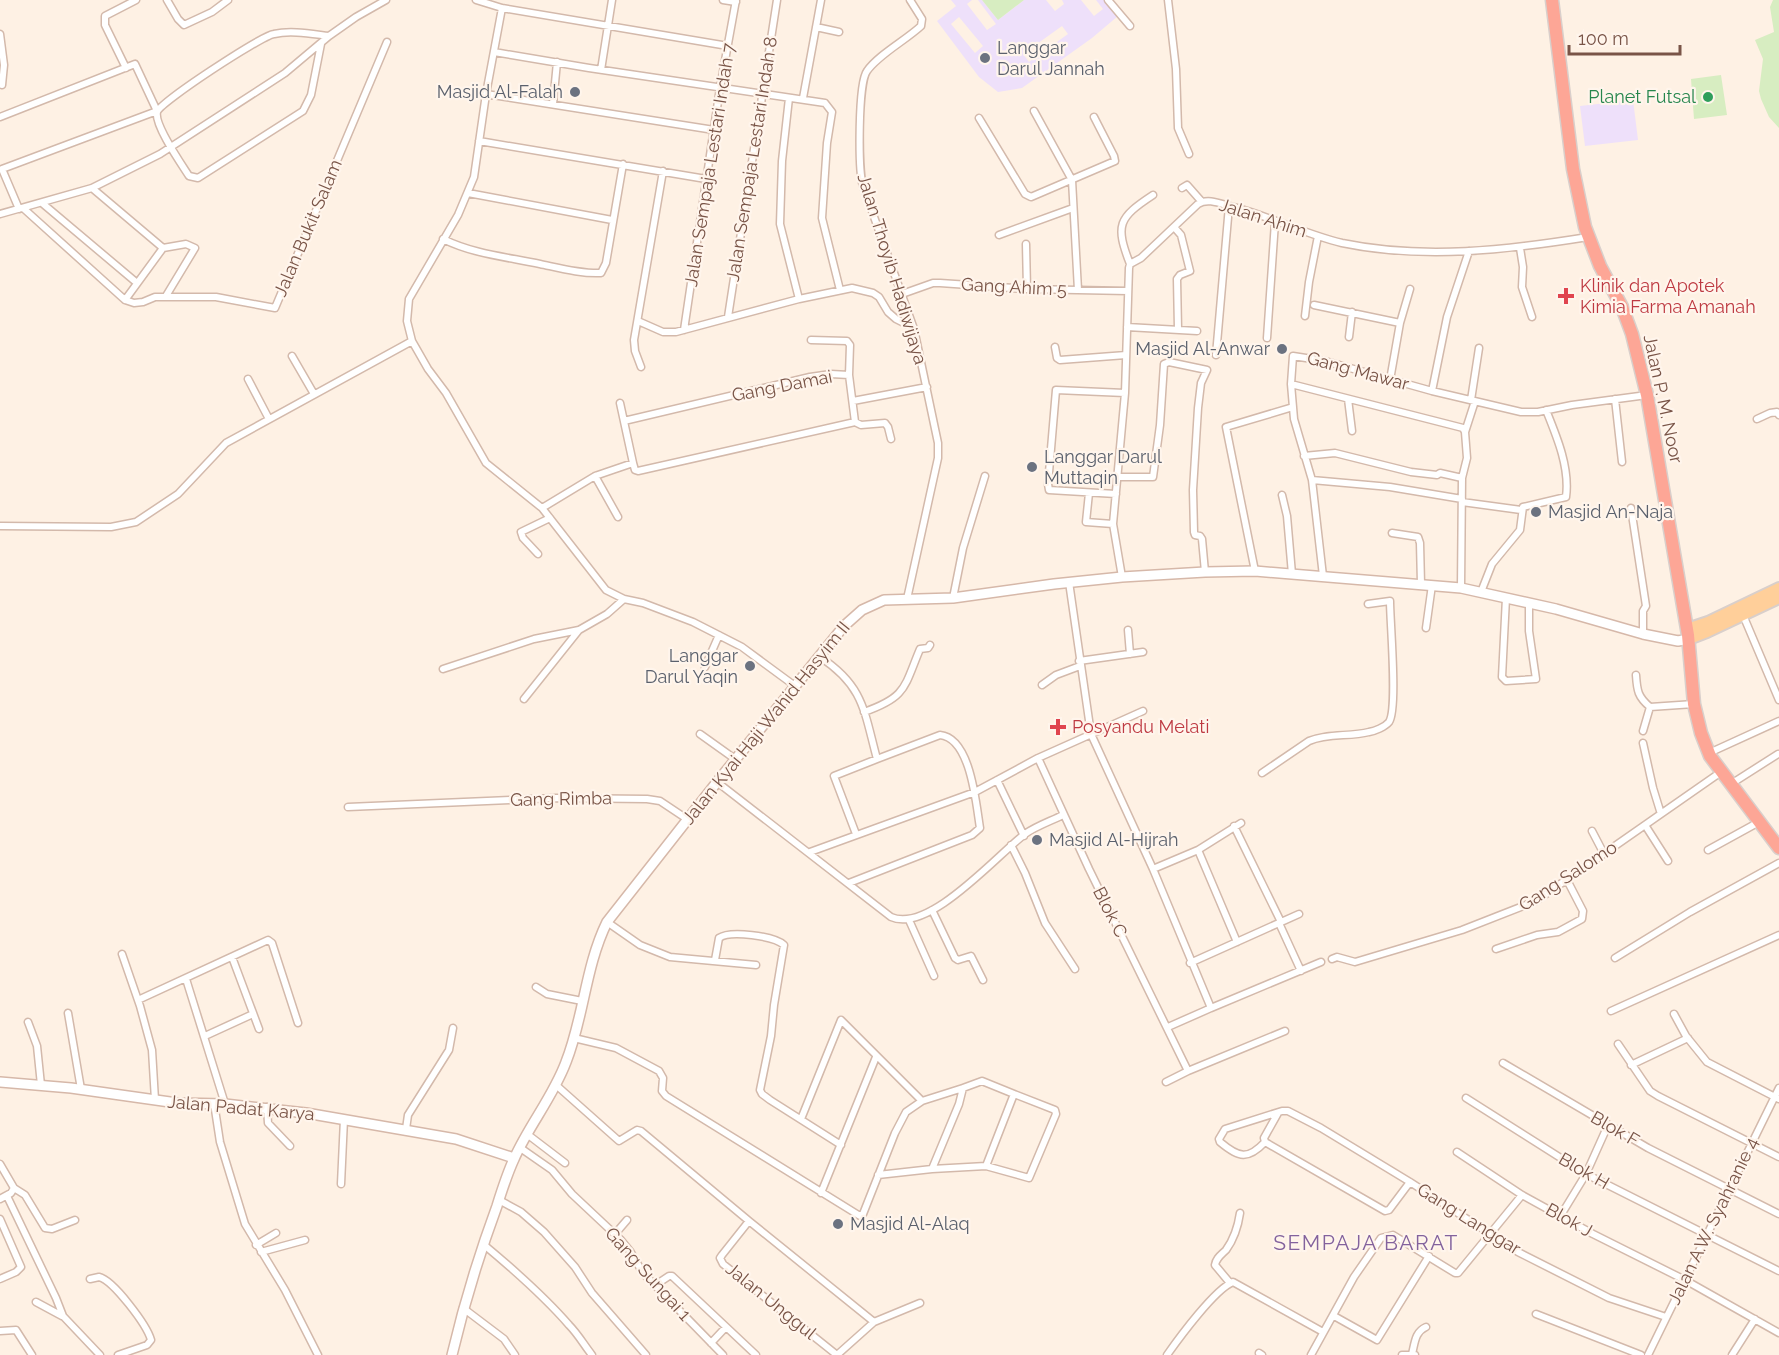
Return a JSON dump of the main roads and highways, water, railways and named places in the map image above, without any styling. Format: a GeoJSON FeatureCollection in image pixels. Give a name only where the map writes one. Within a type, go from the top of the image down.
{"type":"FeatureCollection","features":[{"type":"Feature","properties":{"kind":"highway","name":"Jalan P. M. Noor"},"geometry":{"type":"LineString","coordinates":[[1552,0],[1573,169],[1588,237],[1600,266],[1622,307],[1632,334],[1647,395],[1688,634],[1694,704],[1701,733],[1708,753],[1778,846]]}},
{"type":"Feature","properties":{"kind":"main road"},"geometry":{"type":"LineString","coordinates":[[1688,634],[1779,588]]}},
{"type":"Feature","properties":{"kind":"main road"},"geometry":{"type":"LineString","coordinates":[[1688,634],[1743,615],[1779,598]]}},
{"type":"Feature","properties":{"kind":"place","name":"Langgar Darul Jannah"},"geometry":{"type":"Point","coordinates":[985,58]}},
{"type":"Feature","properties":{"kind":"place","name":"Masjid Al-Falah"},"geometry":{"type":"Point","coordinates":[575,92]}},
{"type":"Feature","properties":{"kind":"place","name":"Planet Futsal"},"geometry":{"type":"Point","coordinates":[1708,97]}},
{"type":"Feature","properties":{"kind":"place","name":"Klinik dan Apotek Kimia Farma Amanah"},"geometry":{"type":"Point","coordinates":[1566,296]}},
{"type":"Feature","properties":{"kind":"place","name":"Masjid Al-Anwar"},"geometry":{"type":"Point","coordinates":[1282,349]}},
{"type":"Feature","properties":{"kind":"place","name":"Langgar Darul Muttaqin"},"geometry":{"type":"Point","coordinates":[1032,467]}},
{"type":"Feature","properties":{"kind":"place","name":"Masjid An-Naja"},"geometry":{"type":"Point","coordinates":[1536,512]}},
{"type":"Feature","properties":{"kind":"place","name":"Langgar Darul Yaqin"},"geometry":{"type":"Point","coordinates":[750,666]}},
{"type":"Feature","properties":{"kind":"place","name":"Posyandu Melati"},"geometry":{"type":"Point","coordinates":[1058,727]}},
{"type":"Feature","properties":{"kind":"place","name":"Masjid Al-Hijrah"},"geometry":{"type":"Point","coordinates":[1037,840]}},
{"type":"Feature","properties":{"kind":"place","name":"Masjid Al-Alaq"},"geometry":{"type":"Point","coordinates":[838,1224]}},
{"type":"Feature","properties":{"kind":"district","name":"SEMPAJA BARAT"},"geometry":{"type":"Point","coordinates":[1366,1243]}}]}
